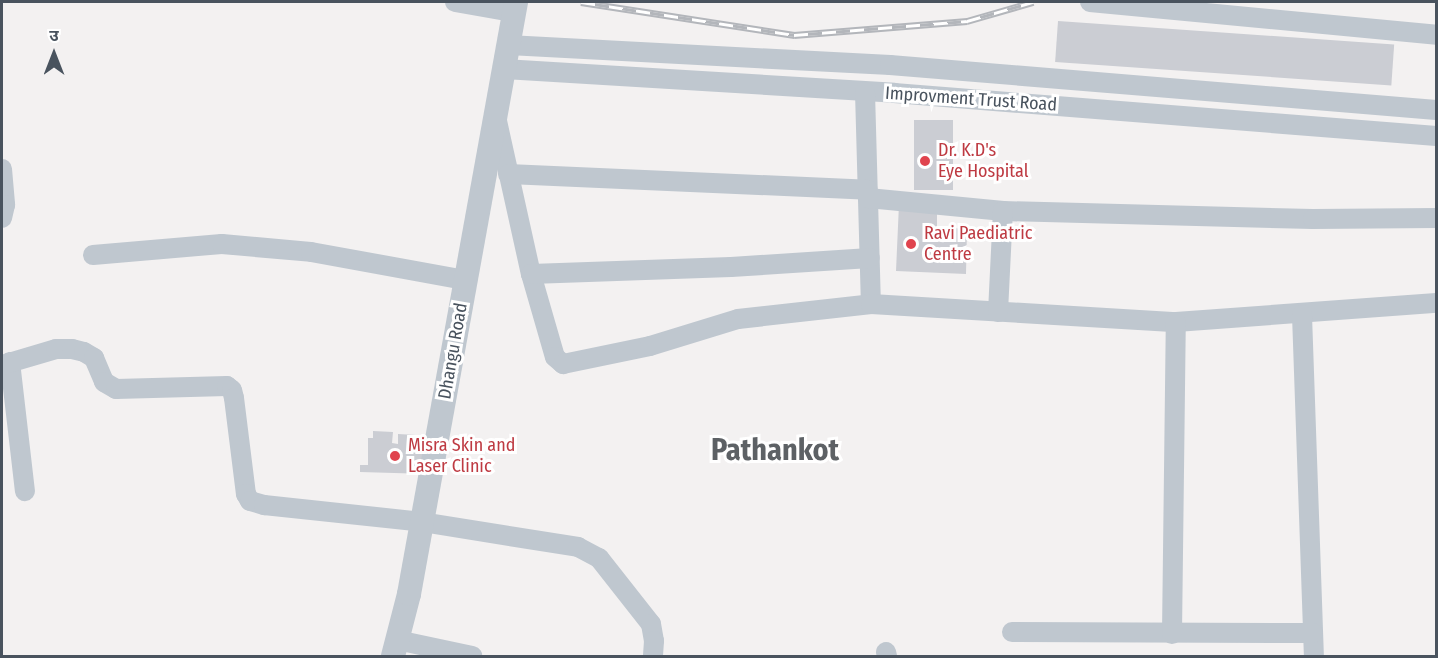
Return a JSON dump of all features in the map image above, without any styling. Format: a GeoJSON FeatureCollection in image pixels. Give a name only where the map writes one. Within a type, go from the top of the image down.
{"type":"FeatureCollection","features":[{"type":"Feature","properties":{"kind":"street"},"geometry":{"type":"LineString","coordinates":[[456,2],[515,7]]}},
{"type":"Feature","properties":{"kind":"street"},"geometry":{"type":"LineString","coordinates":[[1090,2],[1437,35]]}},
{"type":"Feature","properties":{"kind":"street","name":"Dhangu Road"},"geometry":{"type":"LineString","coordinates":[[395,648],[422,522],[515,7]]}},
{"type":"Feature","properties":{"kind":"street"},"geometry":{"type":"LineString","coordinates":[[507,45],[890,65],[1437,110]]}},
{"type":"Feature","properties":{"kind":"street"},"geometry":{"type":"LineString","coordinates":[[890,65],[894,93]]}},
{"type":"Feature","properties":{"kind":"street","name":"Improvment Trust Road"},"geometry":{"type":"LineString","coordinates":[[505,69],[894,93],[1437,136]]}},
{"type":"Feature","properties":{"kind":"street"},"geometry":{"type":"LineString","coordinates":[[865,92],[871,304]]}},
{"type":"Feature","properties":{"kind":"street"},"geometry":{"type":"LineString","coordinates":[[1247,120],[1248,96]]}},
{"type":"Feature","properties":{"kind":"street"},"geometry":{"type":"LineString","coordinates":[[496,115],[531,274],[555,357],[563,364],[650,346],[738,319],[871,304],[1176,322],[1302,315],[1437,303]]}},
{"type":"Feature","properties":{"kind":"street"},"geometry":{"type":"LineString","coordinates":[[2,169],[5,205],[2,218]]}},
{"type":"Feature","properties":{"kind":"street"},"geometry":{"type":"LineString","coordinates":[[508,174],[868,194],[1003,211],[1313,219],[1437,218]]}},
{"type":"Feature","properties":{"kind":"street"},"geometry":{"type":"LineString","coordinates":[[998,312],[1003,211]]}},
{"type":"Feature","properties":{"kind":"street"},"geometry":{"type":"LineString","coordinates":[[93,255],[222,244],[311,252],[465,280]]}},
{"type":"Feature","properties":{"kind":"street"},"geometry":{"type":"LineString","coordinates":[[531,274],[731,267],[870,258]]}},
{"type":"Feature","properties":{"kind":"street"},"geometry":{"type":"LineString","coordinates":[[1302,315],[1314,657]]}},
{"type":"Feature","properties":{"kind":"street"},"geometry":{"type":"LineString","coordinates":[[1172,634],[1176,322]]}},
{"type":"Feature","properties":{"kind":"street"},"geometry":{"type":"LineString","coordinates":[[25,491],[6,364],[56,349],[72,349],[94,358],[104,382],[116,389],[227,386],[232,390],[234,399],[246,494],[250,501],[422,522],[578,547],[599,558],[651,624],[654,641],[652,657]]}},
{"type":"Feature","properties":{"kind":"street"},"geometry":{"type":"LineString","coordinates":[[1012,632],[1313,633]]}},
{"type":"Feature","properties":{"kind":"street"},"geometry":{"type":"LineString","coordinates":[[395,648],[472,657]]}},
{"type":"Feature","properties":{"kind":"building"},"geometry":{"type":"Polygon","coordinates":[[[1058,21],[1394,45],[1391,85],[1055,62],[1058,21]]]}},
{"type":"Feature","properties":{"kind":"building"},"geometry":{"type":"Polygon","coordinates":[[[914,120],[953,120],[953,190],[914,190],[914,120]]]}},
{"type":"Feature","properties":{"kind":"building"},"geometry":{"type":"Polygon","coordinates":[[[899,204],[937,214],[937,227],[967,229],[966,274],[896,271],[899,204]]]}},
{"type":"Feature","properties":{"kind":"building"},"geometry":{"type":"Polygon","coordinates":[[[373,431],[393,432],[392,443],[398,444],[398,434],[416,435],[416,445],[429,445],[428,474],[360,472],[360,465],[368,465],[368,438],[373,438],[373,431]]]}},
{"type":"Feature","properties":{"kind":"railway"},"geometry":{"type":"LineString","coordinates":[[581,2],[794,35],[967,21],[1033,2]]}},
{"type":"Feature","properties":{"kind":"place","name":"Dr. K.D's Eye Hospital"},"geometry":{"type":"Point","coordinates":[925,161]}},
{"type":"Feature","properties":{"kind":"place","name":"Ravi Paediatric Centre"},"geometry":{"type":"Point","coordinates":[911,244]}},
{"type":"Feature","properties":{"kind":"place","name":"Misra Skin and Laser Clinic"},"geometry":{"type":"Point","coordinates":[395,456]}},
{"type":"Feature","properties":{"kind":"district","name":"Pathankot"},"geometry":{"type":"Point","coordinates":[775,450]}}]}
